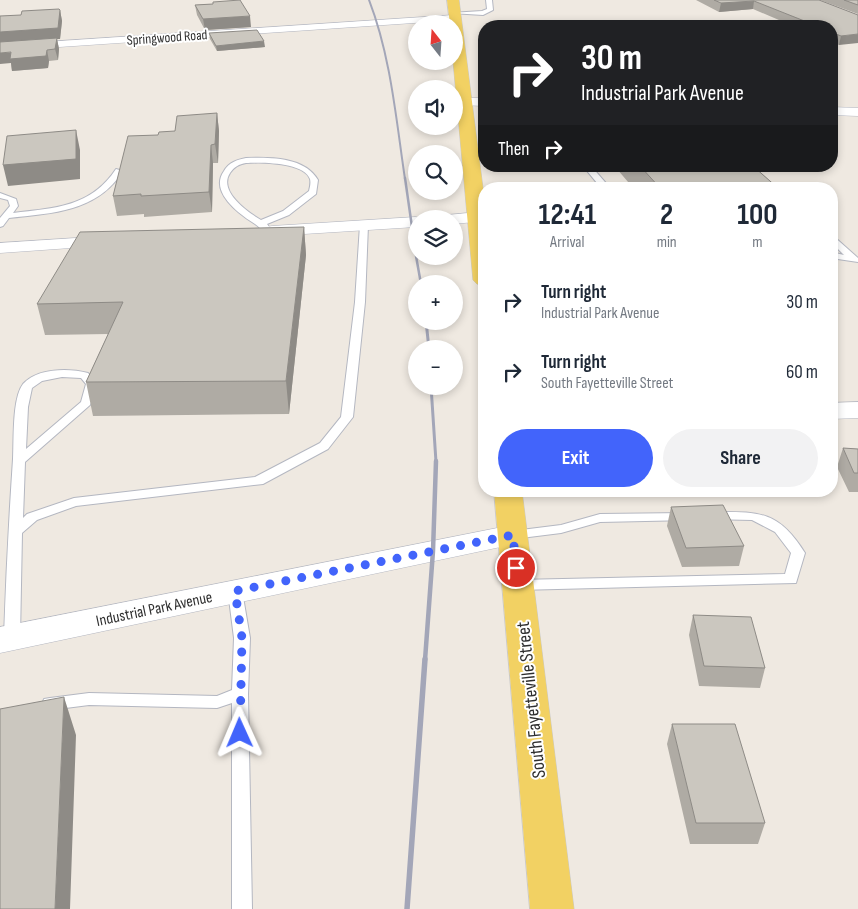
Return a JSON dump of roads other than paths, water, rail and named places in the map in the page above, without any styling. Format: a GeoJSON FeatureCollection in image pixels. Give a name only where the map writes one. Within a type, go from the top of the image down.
{"type":"FeatureCollection","features":[{"type":"Feature","properties":{"kind":"main road"},"geometry":{"type":"LineString","coordinates":[[454,10],[464,102],[478,202]]}},
{"type":"Feature","properties":{"kind":"main road","name":"South Fayetteville Street"},"geometry":{"type":"LineString","coordinates":[[509,497],[552,909]]}},
{"type":"Feature","properties":{"kind":"street","name":"Springwood Road"},"geometry":{"type":"LineString","coordinates":[[0,48],[454,10]]}},
{"type":"Feature","properties":{"kind":"street"},"geometry":{"type":"LineString","coordinates":[[464,102],[478,102]]}},
{"type":"Feature","properties":{"kind":"street"},"geometry":{"type":"LineString","coordinates":[[838,111],[858,112]]}},
{"type":"Feature","properties":{"kind":"street"},"geometry":{"type":"LineString","coordinates":[[463,218],[478,216]]}},
{"type":"Feature","properties":{"kind":"street"},"geometry":{"type":"LineString","coordinates":[[239,233],[265,227],[408,222]]}},
{"type":"Feature","properties":{"kind":"street"},"geometry":{"type":"LineString","coordinates":[[0,248],[122,240]]}},
{"type":"Feature","properties":{"kind":"street"},"geometry":{"type":"LineString","coordinates":[[838,411],[858,410]]}},
{"type":"Feature","properties":{"kind":"street","name":"Industrial Park Avenue"},"geometry":{"type":"LineString","coordinates":[[6,639],[513,535]]}},
{"type":"Feature","properties":{"kind":"lane"},"geometry":{"type":"LineString","coordinates":[[454,10],[482,13],[490,10],[489,0]]}},
{"type":"Feature","properties":{"kind":"lane"},"geometry":{"type":"LineString","coordinates":[[252,160],[272,161],[293,165],[310,173],[314,180],[313,192],[265,227],[245,213],[222,184],[223,177],[238,162],[252,160]]}},
{"type":"Feature","properties":{"kind":"lane"},"geometry":{"type":"LineString","coordinates":[[6,216],[51,210],[82,202],[99,195],[114,183],[119,171]]}},
{"type":"Feature","properties":{"kind":"lane"},"geometry":{"type":"LineString","coordinates":[[592,172],[601,182]]}},
{"type":"Feature","properties":{"kind":"lane"},"geometry":{"type":"LineString","coordinates":[[0,195],[12,200],[14,206],[0,224]]}},
{"type":"Feature","properties":{"kind":"lane"},"geometry":{"type":"LineString","coordinates":[[15,532],[32,517],[74,502],[258,481],[324,446],[347,417],[360,302],[364,225]]}},
{"type":"Feature","properties":{"kind":"lane"},"geometry":{"type":"LineString","coordinates":[[838,243],[856,260]]}},
{"type":"Feature","properties":{"kind":"lane"},"geometry":{"type":"LineString","coordinates":[[838,256],[856,260]]}},
{"type":"Feature","properties":{"kind":"lane"},"geometry":{"type":"LineString","coordinates":[[6,639],[15,532],[22,407],[27,388],[35,381],[58,373],[84,375],[92,384],[86,403],[19,461]]}},
{"type":"Feature","properties":{"kind":"lane"},"geometry":{"type":"LineString","coordinates":[[513,535],[561,529],[600,518],[754,516],[780,529],[798,553],[792,578],[518,584]]}},
{"type":"Feature","properties":{"kind":"lane"},"geometry":{"type":"LineString","coordinates":[[235,591],[242,638],[240,694],[242,909]]}},
{"type":"Feature","properties":{"kind":"lane"},"geometry":{"type":"LineString","coordinates":[[36,706],[90,699],[217,702],[240,694]]}},
{"type":"Feature","properties":{"kind":"railway"},"geometry":{"type":"LineString","coordinates":[[369,0],[388,66],[405,179]]}},
{"type":"Feature","properties":{"kind":"railway"},"geometry":{"type":"LineString","coordinates":[[405,178],[410,210]]}},
{"type":"Feature","properties":{"kind":"railway"},"geometry":{"type":"LineString","coordinates":[[418,265],[419,275]]}},
{"type":"Feature","properties":{"kind":"railway"},"geometry":{"type":"LineString","coordinates":[[427,330],[428,340]]}},
{"type":"Feature","properties":{"kind":"railway"},"geometry":{"type":"LineString","coordinates":[[432,395],[436,462]]}},
{"type":"Feature","properties":{"kind":"railway"},"geometry":{"type":"LineString","coordinates":[[425,660],[433,551],[436,462]]}},
{"type":"Feature","properties":{"kind":"railway"},"geometry":{"type":"LineString","coordinates":[[407,909],[425,659]]}}]}
